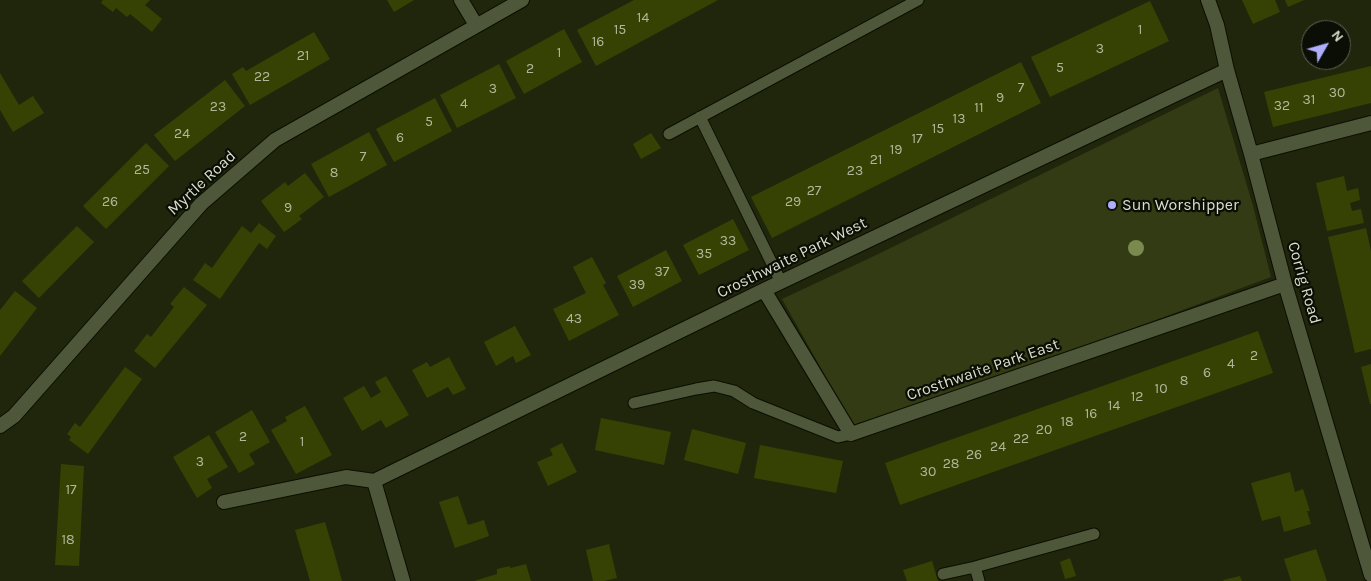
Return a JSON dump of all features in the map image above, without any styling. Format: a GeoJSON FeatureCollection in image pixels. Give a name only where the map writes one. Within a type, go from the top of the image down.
{"type":"FeatureCollection","features":[{"type":"Feature","properties":{"kind":"street"},"geometry":{"type":"LineString","coordinates":[[461,0],[476,24]]}},
{"type":"Feature","properties":{"kind":"street","name":"Myrtle Road"},"geometry":{"type":"LineString","coordinates":[[0,426],[14,416],[201,204],[275,140],[476,24],[522,0]]}},
{"type":"Feature","properties":{"kind":"street","name":"Corrig Road"},"geometry":{"type":"LineString","coordinates":[[1208,0],[1285,284],[1370,566]]}},
{"type":"Feature","properties":{"kind":"street","name":"Crosthwaite Park West"},"geometry":{"type":"LineString","coordinates":[[374,481],[764,290],[1227,70]]}},
{"type":"Feature","properties":{"kind":"street"},"geometry":{"type":"LineString","coordinates":[[1251,154],[1371,123]]}},
{"type":"Feature","properties":{"kind":"street","name":"Crosthwaite Park East"},"geometry":{"type":"LineString","coordinates":[[851,434],[1285,284]]}},
{"type":"Feature","properties":{"kind":"street"},"geometry":{"type":"LineString","coordinates":[[764,290],[851,434]]}},
{"type":"Feature","properties":{"kind":"street"},"geometry":{"type":"LineString","coordinates":[[224,502],[346,476],[374,481],[403,581]]}},
{"type":"Feature","properties":{"kind":"lane"},"geometry":{"type":"LineString","coordinates":[[668,134],[918,0]]}},
{"type":"Feature","properties":{"kind":"lane"},"geometry":{"type":"LineString","coordinates":[[700,117],[781,282]]}},
{"type":"Feature","properties":{"kind":"lane"},"geometry":{"type":"LineString","coordinates":[[634,403],[696,388],[714,386],[734,391],[753,403],[838,437],[851,434]]}},
{"type":"Feature","properties":{"kind":"lane"},"geometry":{"type":"LineString","coordinates":[[943,574],[1094,534]]}},
{"type":"Feature","properties":{"kind":"lane"},"geometry":{"type":"LineString","coordinates":[[975,567],[979,581]]}},
{"type":"Feature","properties":{"kind":"green space"},"geometry":{"type":"Polygon","coordinates":[[[1218,88],[1253,206],[1271,277],[1011,373],[853,425],[782,299],[1218,88]]]}},
{"type":"Feature","properties":{"kind":"building"},"geometry":{"type":"Polygon","coordinates":[[[103,0],[150,0],[145,5],[162,19],[152,32],[130,14],[127,17],[116,8],[113,12],[101,3],[103,0]]]}},
{"type":"Feature","properties":{"kind":"building"},"geometry":{"type":"Polygon","coordinates":[[[387,0],[414,0],[394,12],[387,0]]]}},
{"type":"Feature","properties":{"kind":"building"},"geometry":{"type":"Polygon","coordinates":[[[634,0],[718,0],[596,66],[577,30],[634,0]]]}},
{"type":"Feature","properties":{"kind":"building"},"geometry":{"type":"Polygon","coordinates":[[[1242,0],[1275,0],[1280,12],[1253,24],[1242,0]]]}},
{"type":"Feature","properties":{"kind":"building"},"geometry":{"type":"Polygon","coordinates":[[[1285,0],[1304,0],[1288,7],[1285,0]]]}},
{"type":"Feature","properties":{"kind":"building"},"geometry":{"type":"Polygon","coordinates":[[[1150,1],[1169,41],[1050,97],[1031,57],[1150,1]]]}},
{"type":"Feature","properties":{"kind":"building"},"geometry":{"type":"Polygon","coordinates":[[[564,29],[582,62],[524,94],[506,61],[564,29]]]}},
{"type":"Feature","properties":{"kind":"building"},"geometry":{"type":"Polygon","coordinates":[[[314,32],[330,59],[250,105],[232,74],[243,67],[246,71],[314,32]]]}},
{"type":"Feature","properties":{"kind":"building"},"geometry":{"type":"Polygon","coordinates":[[[1021,62],[1041,103],[772,238],[751,197],[1021,62]]]}},
{"type":"Feature","properties":{"kind":"building"},"geometry":{"type":"Polygon","coordinates":[[[499,64],[516,98],[457,128],[440,95],[499,64]]]}},
{"type":"Feature","properties":{"kind":"building"},"geometry":{"type":"Polygon","coordinates":[[[1371,66],[1371,103],[1273,127],[1264,92],[1371,66]]]}},
{"type":"Feature","properties":{"kind":"building"},"geometry":{"type":"Polygon","coordinates":[[[0,73],[19,105],[33,96],[44,113],[13,132],[0,110],[0,73]]]}},
{"type":"Feature","properties":{"kind":"building"},"geometry":{"type":"Polygon","coordinates":[[[225,80],[245,106],[175,161],[154,135],[225,80]]]}},
{"type":"Feature","properties":{"kind":"building"},"geometry":{"type":"Polygon","coordinates":[[[435,98],[452,131],[394,162],[376,129],[435,98]]]}},
{"type":"Feature","properties":{"kind":"building"},"geometry":{"type":"Polygon","coordinates":[[[369,132],[387,165],[329,197],[311,164],[369,132]]]}},
{"type":"Feature","properties":{"kind":"building"},"geometry":{"type":"Polygon","coordinates":[[[651,133],[661,148],[641,159],[633,144],[651,133]]]}},
{"type":"Feature","properties":{"kind":"building"},"geometry":{"type":"Polygon","coordinates":[[[146,143],[169,166],[106,229],[83,206],[146,143]]]}},
{"type":"Feature","properties":{"kind":"building"},"geometry":{"type":"Polygon","coordinates":[[[305,173],[324,197],[299,216],[302,219],[284,232],[261,201],[285,182],[288,186],[305,173]]]}},
{"type":"Feature","properties":{"kind":"building"},"geometry":{"type":"Polygon","coordinates":[[[1344,176],[1347,191],[1358,188],[1360,200],[1350,203],[1352,211],[1361,209],[1364,223],[1327,231],[1316,183],[1344,176]]]}},
{"type":"Feature","properties":{"kind":"building"},"geometry":{"type":"Polygon","coordinates":[[[733,219],[749,250],[699,275],[683,245],[733,219]]]}},
{"type":"Feature","properties":{"kind":"building"},"geometry":{"type":"Polygon","coordinates":[[[259,223],[276,236],[267,249],[259,243],[220,299],[193,280],[205,263],[212,268],[242,226],[251,233],[259,223]]]}},
{"type":"Feature","properties":{"kind":"building"},"geometry":{"type":"Polygon","coordinates":[[[77,226],[94,242],[39,298],[22,281],[77,226]]]}},
{"type":"Feature","properties":{"kind":"building"},"geometry":{"type":"Polygon","coordinates":[[[1366,228],[1371,251],[1371,349],[1355,353],[1328,237],[1366,228]]]}},
{"type":"Feature","properties":{"kind":"building"},"geometry":{"type":"Polygon","coordinates":[[[666,250],[682,281],[633,307],[617,276],[666,250]]]}},
{"type":"Feature","properties":{"kind":"building"},"geometry":{"type":"Polygon","coordinates":[[[592,257],[606,283],[603,285],[619,315],[569,341],[553,309],[586,293],[573,267],[592,257]]]}},
{"type":"Feature","properties":{"kind":"building"},"geometry":{"type":"Polygon","coordinates":[[[184,287],[207,305],[155,368],[134,351],[147,334],[151,337],[174,307],[170,304],[184,287]]]}},
{"type":"Feature","properties":{"kind":"building"},"geometry":{"type":"Polygon","coordinates":[[[15,291],[37,308],[0,356],[0,310],[15,291]]]}},
{"type":"Feature","properties":{"kind":"building"},"geometry":{"type":"Polygon","coordinates":[[[515,326],[531,355],[516,363],[513,356],[496,366],[484,342],[515,326]]]}},
{"type":"Feature","properties":{"kind":"building"},"geometry":{"type":"Polygon","coordinates":[[[1258,331],[1273,373],[900,505],[885,463],[1258,331]]]}},
{"type":"Feature","properties":{"kind":"building"},"geometry":{"type":"Polygon","coordinates":[[[449,357],[466,389],[453,395],[448,387],[427,398],[412,370],[427,362],[430,367],[449,357]]]}},
{"type":"Feature","properties":{"kind":"building"},"geometry":{"type":"Polygon","coordinates":[[[1371,364],[1371,404],[1370,404],[1361,367],[1371,364]]]}},
{"type":"Feature","properties":{"kind":"building"},"geometry":{"type":"Polygon","coordinates":[[[125,367],[142,379],[88,454],[69,440],[71,437],[67,434],[75,423],[80,427],[125,367]]]}},
{"type":"Feature","properties":{"kind":"building"},"geometry":{"type":"Polygon","coordinates":[[[386,376],[409,415],[386,428],[381,420],[362,431],[343,398],[364,386],[371,398],[381,392],[375,382],[386,376]]]}},
{"type":"Feature","properties":{"kind":"building"},"geometry":{"type":"Polygon","coordinates":[[[305,406],[332,455],[296,474],[271,430],[287,421],[285,417],[305,406]]]}},
{"type":"Feature","properties":{"kind":"building"},"geometry":{"type":"Polygon","coordinates":[[[252,410],[270,442],[249,454],[255,464],[239,473],[215,432],[252,410]]]}},
{"type":"Feature","properties":{"kind":"building"},"geometry":{"type":"Polygon","coordinates":[[[601,418],[671,432],[664,465],[595,450],[601,418]]]}},
{"type":"Feature","properties":{"kind":"building"},"geometry":{"type":"Polygon","coordinates":[[[692,429],[746,443],[738,474],[684,460],[692,429]]]}},
{"type":"Feature","properties":{"kind":"building"},"geometry":{"type":"Polygon","coordinates":[[[209,435],[228,467],[207,479],[212,488],[197,498],[173,457],[209,435]]]}},
{"type":"Feature","properties":{"kind":"building"},"geometry":{"type":"Polygon","coordinates":[[[562,443],[577,472],[548,486],[537,462],[553,455],[550,449],[562,443]]]}},
{"type":"Feature","properties":{"kind":"building"},"geometry":{"type":"Polygon","coordinates":[[[760,445],[843,461],[836,493],[754,478],[760,445]]]}},
{"type":"Feature","properties":{"kind":"building"},"geometry":{"type":"Polygon","coordinates":[[[61,464],[84,466],[79,566],[55,565],[61,464]]]}},
{"type":"Feature","properties":{"kind":"building"},"geometry":{"type":"Polygon","coordinates":[[[1290,472],[1295,492],[1303,489],[1310,511],[1307,511],[1311,524],[1284,532],[1280,516],[1262,521],[1251,483],[1290,472]]]}},
{"type":"Feature","properties":{"kind":"building"},"geometry":{"type":"Polygon","coordinates":[[[458,496],[468,525],[484,520],[489,536],[455,548],[439,502],[458,496]]]}},
{"type":"Feature","properties":{"kind":"building"},"geometry":{"type":"Polygon","coordinates":[[[325,522],[342,581],[310,581],[295,530],[325,522]]]}},
{"type":"Feature","properties":{"kind":"building"},"geometry":{"type":"Polygon","coordinates":[[[609,544],[617,578],[593,581],[586,550],[609,544]]]}},
{"type":"Feature","properties":{"kind":"building"},"geometry":{"type":"Polygon","coordinates":[[[1316,549],[1327,581],[1291,581],[1284,559],[1316,549]]]}},
{"type":"Feature","properties":{"kind":"building"},"geometry":{"type":"Polygon","coordinates":[[[1070,558],[1076,576],[1065,579],[1060,562],[1070,558]]]}},
{"type":"Feature","properties":{"kind":"building"},"geometry":{"type":"Polygon","coordinates":[[[932,561],[938,581],[907,581],[903,570],[932,561]]]}},
{"type":"Feature","properties":{"kind":"building"},"geometry":{"type":"Polygon","coordinates":[[[526,564],[531,581],[474,581],[497,574],[497,569],[526,564]]]}},
{"type":"Feature","properties":{"kind":"building"},"geometry":{"type":"Polygon","coordinates":[[[1240,576],[1242,581],[1223,580],[1240,576]]]}},
{"type":"Feature","properties":{"kind":"place","name":"Sun Worshipper"},"geometry":{"type":"Point","coordinates":[1112,205]}}]}
